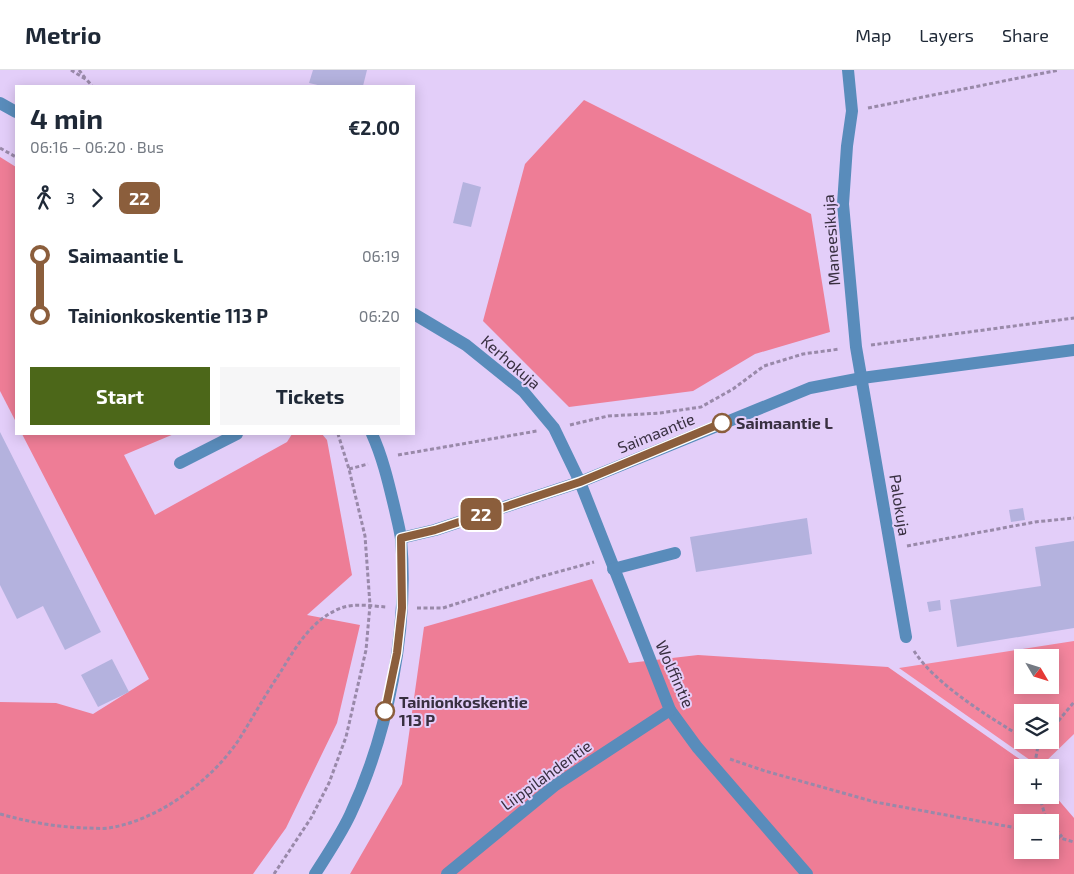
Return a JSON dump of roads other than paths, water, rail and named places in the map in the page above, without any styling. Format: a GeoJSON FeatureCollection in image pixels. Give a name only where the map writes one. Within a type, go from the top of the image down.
{"type":"FeatureCollection","features":[{"type":"Feature","properties":{"kind":"street","name":"Maneesikuja"},"geometry":{"type":"LineString","coordinates":[[848,70],[852,111],[847,146],[843,204],[856,347],[862,378]]}},
{"type":"Feature","properties":{"kind":"street"},"geometry":{"type":"LineString","coordinates":[[0,103],[15,111]]}},
{"type":"Feature","properties":{"kind":"street","name":"Kerhokuja"},"geometry":{"type":"LineString","coordinates":[[415,315],[466,345],[523,391],[554,428],[580,482]]}},
{"type":"Feature","properties":{"kind":"street","name":"Saimaantie"},"geometry":{"type":"LineString","coordinates":[[401,538],[435,530],[580,482],[810,388],[862,378],[1074,350]]}},
{"type":"Feature","properties":{"kind":"street","name":"Palokuja"},"geometry":{"type":"LineString","coordinates":[[862,378],[906,637]]}},
{"type":"Feature","properties":{"kind":"street"},"geometry":{"type":"LineString","coordinates":[[180,463],[235,435]]}},
{"type":"Feature","properties":{"kind":"street"},"geometry":{"type":"LineString","coordinates":[[315,874],[350,816],[374,757],[389,696],[402,608],[401,538],[381,460],[372,435]]}},
{"type":"Feature","properties":{"kind":"street","name":"Wolffintie"},"geometry":{"type":"LineString","coordinates":[[580,482],[670,710],[697,747],[807,874]]}},
{"type":"Feature","properties":{"kind":"street"},"geometry":{"type":"LineString","coordinates":[[611,563],[675,553]]}},
{"type":"Feature","properties":{"kind":"street","name":"Liippilahdentie"},"geometry":{"type":"LineString","coordinates":[[447,874],[554,786],[670,710]]}},
{"type":"Feature","properties":{"kind":"place","name":"Saimaantie L"},"geometry":{"type":"Point","coordinates":[722,423]}},
{"type":"Feature","properties":{"kind":"place","name":"Tainionkoskentie 113 P"},"geometry":{"type":"Point","coordinates":[385,711]}}]}
